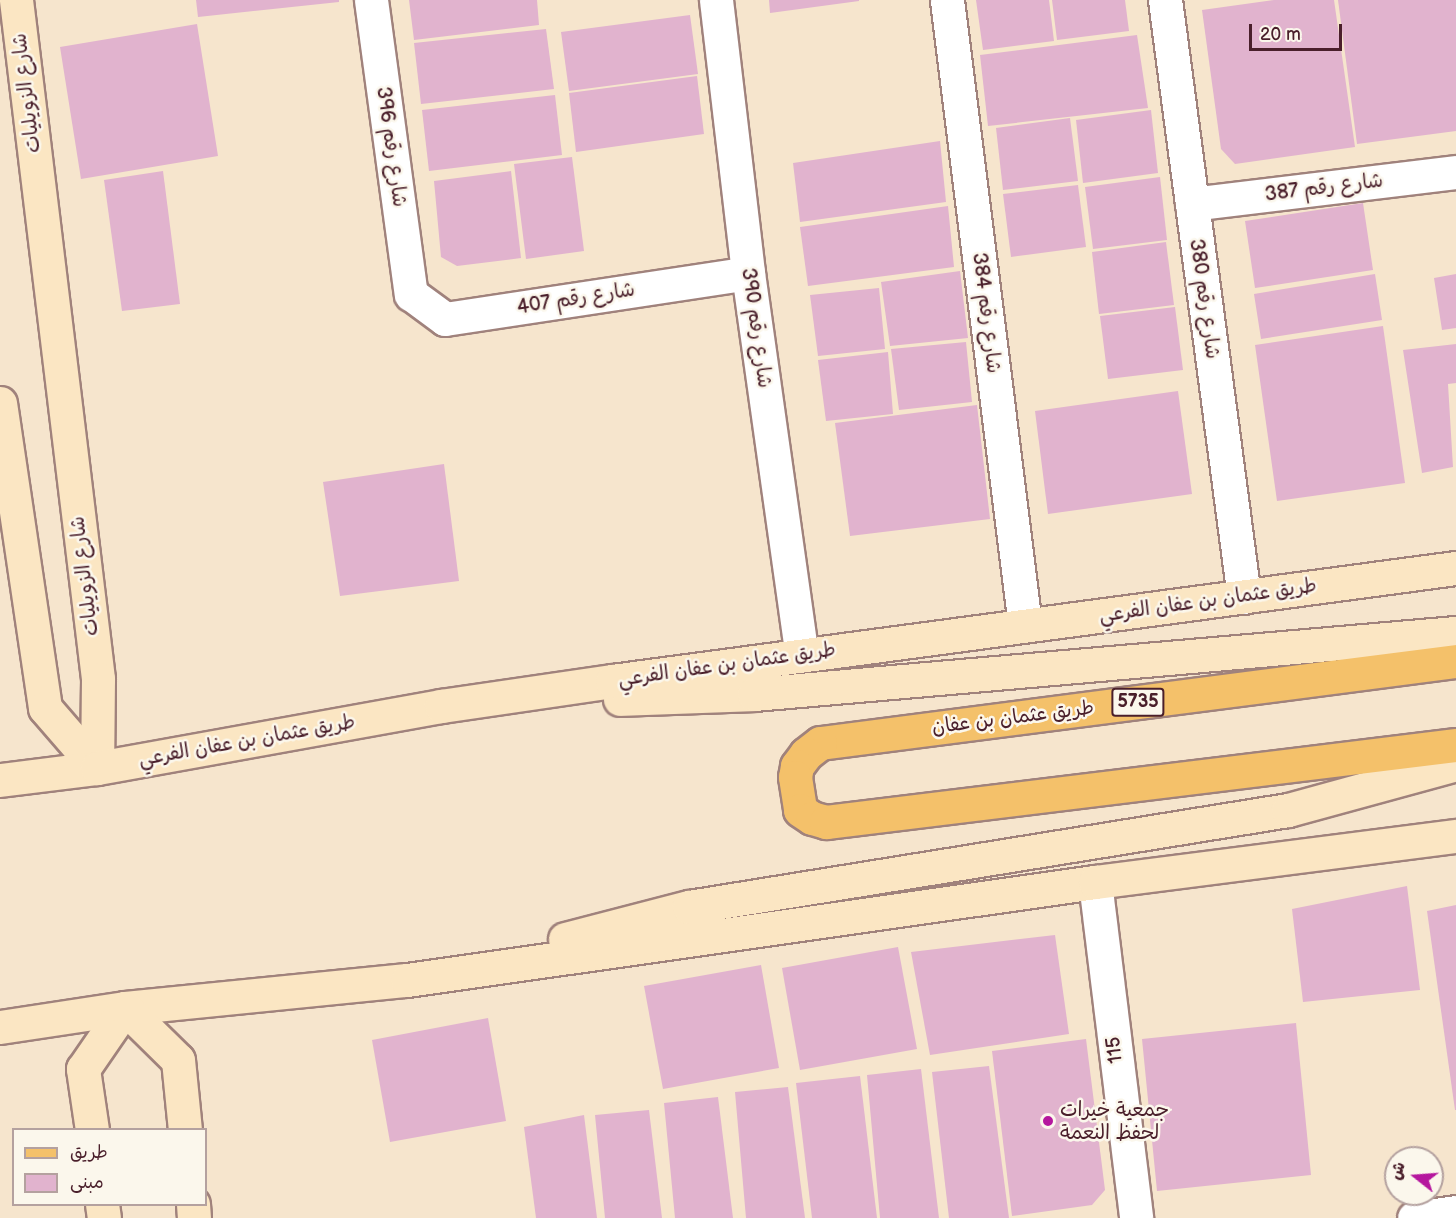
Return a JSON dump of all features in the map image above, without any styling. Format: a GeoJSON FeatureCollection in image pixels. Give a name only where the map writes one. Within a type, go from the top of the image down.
{"type":"FeatureCollection","features":[{"type":"Feature","properties":{"kind":"main road","name":"شارع الزويليات"},"geometry":{"type":"LineString","coordinates":[[16,0],[98,679],[97,768]]}},
{"type":"Feature","properties":{"kind":"main road"},"geometry":{"type":"LineString","coordinates":[[0,403],[45,708],[97,768]]}},
{"type":"Feature","properties":{"kind":"main road","name":"طريق عثمان بن عفان الفرعي"},"geometry":{"type":"LineString","coordinates":[[0,780],[97,768],[441,706],[802,655],[1456,568]]}},
{"type":"Feature","properties":{"kind":"main road"},"geometry":{"type":"LineString","coordinates":[[441,706],[754,694],[1456,633]]}},
{"type":"Feature","properties":{"kind":"main road","name":"طريق عثمان بن عفان"},"geometry":{"type":"LineString","coordinates":[[1456,661],[820,743],[806,754],[797,766],[795,788],[800,810],[812,818],[826,822],[1456,745]]}},
{"type":"Feature","properties":{"kind":"main road"},"geometry":{"type":"LineString","coordinates":[[407,980],[689,907],[1288,810],[1456,764]]}},
{"type":"Feature","properties":{"kind":"main road"},"geometry":{"type":"LineString","coordinates":[[0,1027],[125,1008],[407,980],[1095,882],[1456,836]]}},
{"type":"Feature","properties":{"kind":"main road"},"geometry":{"type":"LineString","coordinates":[[92,1128],[83,1069],[125,1008]]}},
{"type":"Feature","properties":{"kind":"main road"},"geometry":{"type":"LineString","coordinates":[[125,1008],[178,1060],[185,1128]]}},
{"type":"Feature","properties":{"kind":"street","name":"شارع رقم 396"},"geometry":{"type":"LineString","coordinates":[[371,0],[411,294]]}},
{"type":"Feature","properties":{"kind":"street","name":"شارع رقم 390"},"geometry":{"type":"LineString","coordinates":[[716,0],[748,273],[802,655]]}},
{"type":"Feature","properties":{"kind":"street","name":"شارع رقم 384"},"geometry":{"type":"LineString","coordinates":[[947,0],[1025,626]]}},
{"type":"Feature","properties":{"kind":"street","name":"شارع رقم 380"},"geometry":{"type":"LineString","coordinates":[[1165,0],[1244,597]]}},
{"type":"Feature","properties":{"kind":"street","name":"شارع رقم 387"},"geometry":{"type":"LineString","coordinates":[[1192,204],[1456,172]]}},
{"type":"Feature","properties":{"kind":"street","name":"شارع رقم 407"},"geometry":{"type":"LineString","coordinates":[[411,294],[445,319],[748,273]]}},
{"type":"Feature","properties":{"kind":"street","name":"115"},"geometry":{"type":"LineString","coordinates":[[1095,882],[1136,1218]]}},
{"type":"Feature","properties":{"kind":"street"},"geometry":{"type":"LineString","coordinates":[[1414,1218],[1456,1212]]}},
{"type":"Feature","properties":{"kind":"building"},"geometry":{"type":"Polygon","coordinates":[[[196,0],[339,0],[339,2],[198,17],[196,0]]]}},
{"type":"Feature","properties":{"kind":"building"},"geometry":{"type":"Polygon","coordinates":[[[409,0],[537,0],[539,25],[414,40],[409,0]]]}},
{"type":"Feature","properties":{"kind":"building"},"geometry":{"type":"Polygon","coordinates":[[[769,0],[859,0],[859,1],[770,13],[769,0]]]}},
{"type":"Feature","properties":{"kind":"building"},"geometry":{"type":"Polygon","coordinates":[[[976,0],[1049,0],[1054,41],[983,50],[976,0]]]}},
{"type":"Feature","properties":{"kind":"building"},"geometry":{"type":"Polygon","coordinates":[[[1052,0],[1125,0],[1129,31],[1057,40],[1052,0]]]}},
{"type":"Feature","properties":{"kind":"building"},"geometry":{"type":"Polygon","coordinates":[[[1274,0],[1334,0],[1355,147],[1235,164],[1221,149],[1202,10],[1274,0]]]}},
{"type":"Feature","properties":{"kind":"building"},"geometry":{"type":"Polygon","coordinates":[[[1338,0],[1456,0],[1456,131],[1357,144],[1338,0]]]}},
{"type":"Feature","properties":{"kind":"building"},"geometry":{"type":"Polygon","coordinates":[[[690,15],[698,74],[569,91],[561,32],[690,15]]]}},
{"type":"Feature","properties":{"kind":"building"},"geometry":{"type":"Polygon","coordinates":[[[197,24],[218,156],[81,179],[60,47],[197,24]]]}},
{"type":"Feature","properties":{"kind":"building"},"geometry":{"type":"Polygon","coordinates":[[[546,29],[554,89],[421,104],[414,43],[546,29]]]}},
{"type":"Feature","properties":{"kind":"building"},"geometry":{"type":"Polygon","coordinates":[[[1137,35],[1148,108],[988,126],[980,55],[1137,35]]]}},
{"type":"Feature","properties":{"kind":"building"},"geometry":{"type":"Polygon","coordinates":[[[697,76],[704,134],[576,152],[569,93],[697,76]]]}},
{"type":"Feature","properties":{"kind":"building"},"geometry":{"type":"Polygon","coordinates":[[[555,95],[562,155],[429,171],[422,110],[555,95]]]}},
{"type":"Feature","properties":{"kind":"building"},"geometry":{"type":"Polygon","coordinates":[[[1151,110],[1158,173],[1083,183],[1076,120],[1151,110]]]}},
{"type":"Feature","properties":{"kind":"building"},"geometry":{"type":"Polygon","coordinates":[[[1070,118],[1078,181],[1003,190],[996,128],[1070,118]]]}},
{"type":"Feature","properties":{"kind":"building"},"geometry":{"type":"Polygon","coordinates":[[[940,141],[946,202],[800,222],[793,163],[940,141]]]}},
{"type":"Feature","properties":{"kind":"building"},"geometry":{"type":"Polygon","coordinates":[[[572,157],[584,251],[526,259],[514,164],[572,157]]]}},
{"type":"Feature","properties":{"kind":"building"},"geometry":{"type":"Polygon","coordinates":[[[163,171],[180,304],[122,311],[104,180],[163,171]]]}},
{"type":"Feature","properties":{"kind":"building"},"geometry":{"type":"Polygon","coordinates":[[[511,171],[521,258],[457,266],[441,257],[434,181],[511,171]]]}},
{"type":"Feature","properties":{"kind":"building"},"geometry":{"type":"Polygon","coordinates":[[[1160,177],[1167,240],[1093,249],[1085,187],[1160,177]]]}},
{"type":"Feature","properties":{"kind":"building"},"geometry":{"type":"Polygon","coordinates":[[[1078,185],[1086,247],[1011,257],[1003,194],[1078,185]]]}},
{"type":"Feature","properties":{"kind":"building"},"geometry":{"type":"Polygon","coordinates":[[[1363,203],[1373,270],[1255,288],[1245,221],[1363,203]]]}},
{"type":"Feature","properties":{"kind":"building"},"geometry":{"type":"Polygon","coordinates":[[[948,206],[954,267],[808,286],[800,227],[948,206]]]}},
{"type":"Feature","properties":{"kind":"building"},"geometry":{"type":"Polygon","coordinates":[[[1166,242],[1174,305],[1099,314],[1092,252],[1166,242]]]}},
{"type":"Feature","properties":{"kind":"building"},"geometry":{"type":"Polygon","coordinates":[[[960,271],[968,338],[890,346],[881,282],[960,271]]]}},
{"type":"Feature","properties":{"kind":"building"},"geometry":{"type":"Polygon","coordinates":[[[1375,274],[1382,320],[1261,339],[1254,294],[1375,274]]]}},
{"type":"Feature","properties":{"kind":"building"},"geometry":{"type":"Polygon","coordinates":[[[1456,274],[1456,328],[1442,330],[1434,278],[1456,274]]]}},
{"type":"Feature","properties":{"kind":"building"},"geometry":{"type":"Polygon","coordinates":[[[879,288],[885,349],[818,356],[810,295],[879,288]]]}},
{"type":"Feature","properties":{"kind":"building"},"geometry":{"type":"Polygon","coordinates":[[[1175,307],[1183,370],[1108,379],[1100,316],[1175,307]]]}},
{"type":"Feature","properties":{"kind":"building"},"geometry":{"type":"Polygon","coordinates":[[[1383,326],[1405,483],[1277,501],[1255,345],[1383,326]]]}},
{"type":"Feature","properties":{"kind":"building"},"geometry":{"type":"Polygon","coordinates":[[[966,342],[972,402],[899,410],[891,349],[966,342]]]}},
{"type":"Feature","properties":{"kind":"building"},"geometry":{"type":"Polygon","coordinates":[[[1456,344],[1456,383],[1448,384],[1453,467],[1422,473],[1403,350],[1456,344]]]}},
{"type":"Feature","properties":{"kind":"building"},"geometry":{"type":"Polygon","coordinates":[[[888,352],[893,414],[826,421],[818,360],[888,352]]]}},
{"type":"Feature","properties":{"kind":"building"},"geometry":{"type":"Polygon","coordinates":[[[1178,391],[1192,494],[1048,514],[1035,411],[1178,391]]]}},
{"type":"Feature","properties":{"kind":"building"},"geometry":{"type":"Polygon","coordinates":[[[977,405],[990,519],[850,536],[835,423],[977,405]]]}},
{"type":"Feature","properties":{"kind":"building"},"geometry":{"type":"Polygon","coordinates":[[[444,464],[459,581],[340,596],[323,482],[444,464]]]}},
{"type":"Feature","properties":{"kind":"building"},"geometry":{"type":"Polygon","coordinates":[[[1407,886],[1420,990],[1303,1002],[1292,909],[1407,886]]]}},
{"type":"Feature","properties":{"kind":"building"},"geometry":{"type":"Polygon","coordinates":[[[1456,905],[1456,1110],[1455,1110],[1427,911],[1456,905]]]}},
{"type":"Feature","properties":{"kind":"building"},"geometry":{"type":"Polygon","coordinates":[[[1055,935],[1069,1034],[930,1055],[911,952],[1055,935]]]}},
{"type":"Feature","properties":{"kind":"building"},"geometry":{"type":"Polygon","coordinates":[[[898,947],[917,1049],[800,1070],[782,968],[898,947]]]}},
{"type":"Feature","properties":{"kind":"building"},"geometry":{"type":"Polygon","coordinates":[[[761,965],[779,1068],[663,1089],[644,986],[761,965]]]}},
{"type":"Feature","properties":{"kind":"building"},"geometry":{"type":"Polygon","coordinates":[[[488,1018],[506,1121],[390,1142],[372,1040],[488,1018]]]}},
{"type":"Feature","properties":{"kind":"building"},"geometry":{"type":"Polygon","coordinates":[[[1296,1023],[1311,1175],[1157,1191],[1142,1039],[1296,1023]]]}},
{"type":"Feature","properties":{"kind":"building","name":"جمعية خيرات لحفظ النعمة"},"geometry":{"type":"Polygon","coordinates":[[[1086,1039],[1105,1190],[1092,1205],[1012,1216],[992,1051],[1086,1039]]]}},
{"type":"Feature","properties":{"kind":"building"},"geometry":{"type":"Polygon","coordinates":[[[989,1066],[1009,1218],[949,1218],[932,1072],[989,1066]]]}},
{"type":"Feature","properties":{"kind":"building"},"geometry":{"type":"Polygon","coordinates":[[[921,1069],[939,1218],[880,1218],[867,1075],[921,1069]]]}},
{"type":"Feature","properties":{"kind":"building"},"geometry":{"type":"Polygon","coordinates":[[[860,1076],[877,1218],[812,1218],[796,1083],[860,1076]]]}},
{"type":"Feature","properties":{"kind":"building"},"geometry":{"type":"Polygon","coordinates":[[[788,1087],[805,1218],[746,1218],[735,1092],[788,1087]]]}},
{"type":"Feature","properties":{"kind":"building"},"geometry":{"type":"Polygon","coordinates":[[[718,1097],[733,1218],[675,1218],[664,1103],[718,1097]]]}},
{"type":"Feature","properties":{"kind":"building"},"geometry":{"type":"Polygon","coordinates":[[[649,1110],[662,1218],[605,1218],[595,1115],[649,1110]]]}},
{"type":"Feature","properties":{"kind":"building"},"geometry":{"type":"Polygon","coordinates":[[[584,1115],[597,1218],[536,1218],[524,1127],[584,1115]]]}},
{"type":"Feature","properties":{"kind":"place","name":"جمعية خيرات لحفظ النعمة"},"geometry":{"type":"Point","coordinates":[1048,1121]}}]}
